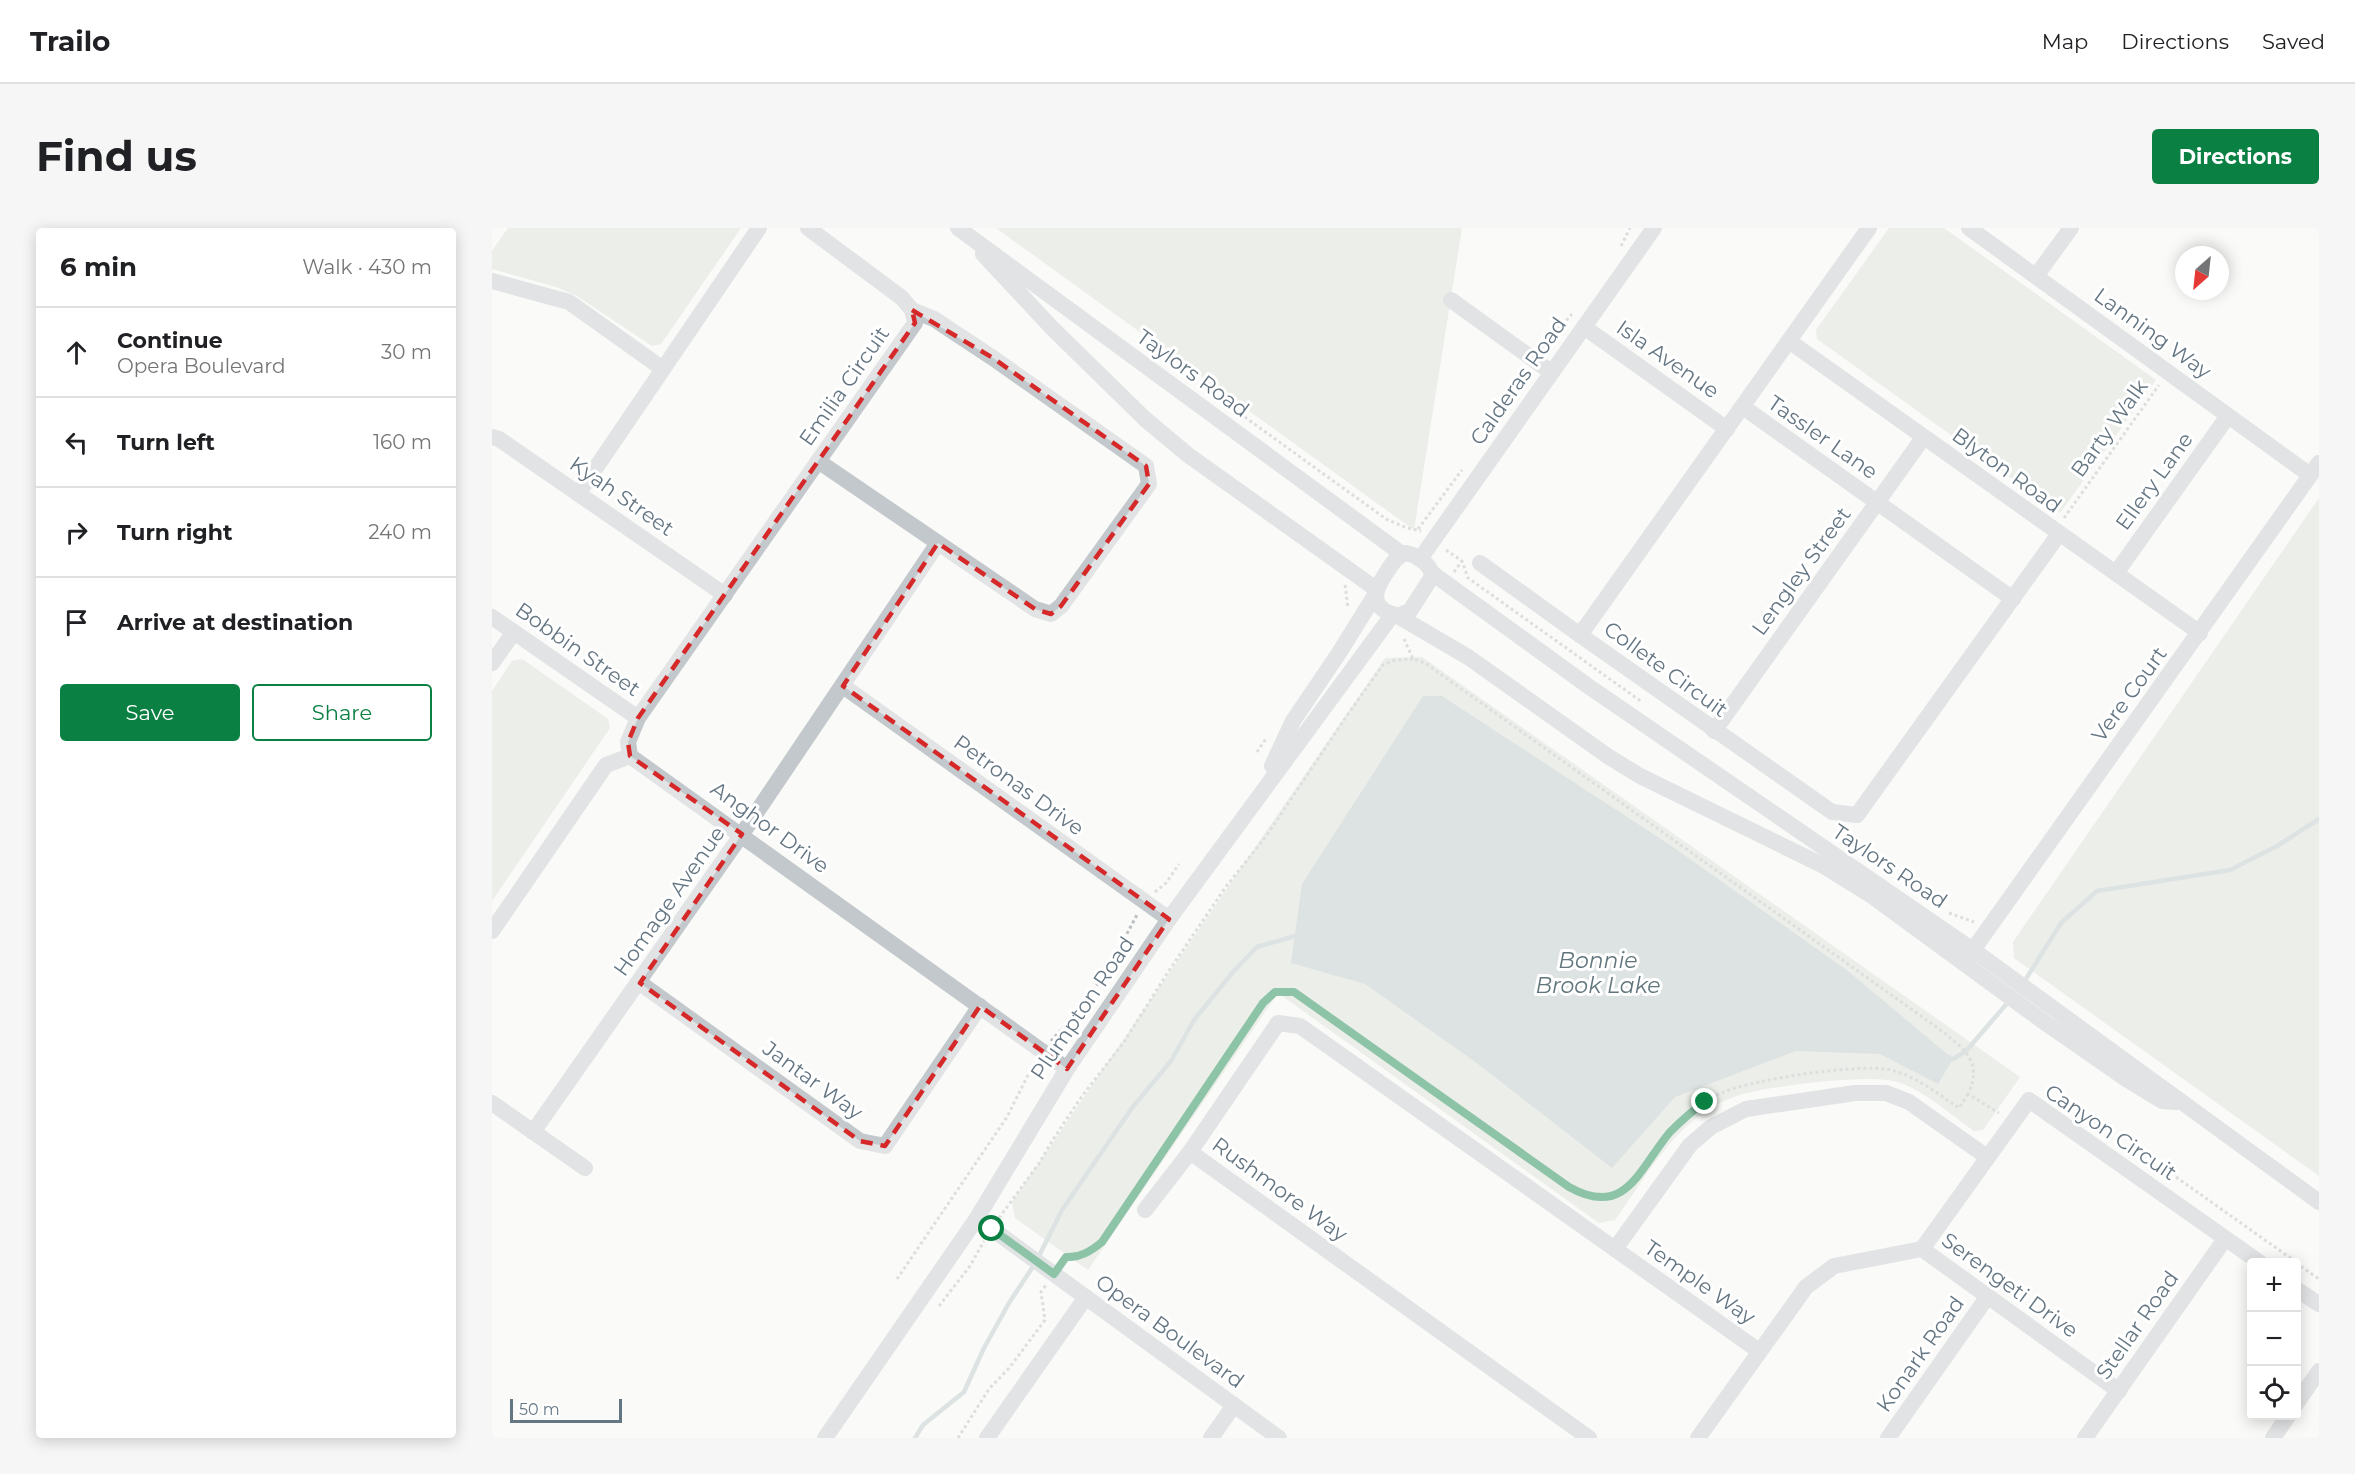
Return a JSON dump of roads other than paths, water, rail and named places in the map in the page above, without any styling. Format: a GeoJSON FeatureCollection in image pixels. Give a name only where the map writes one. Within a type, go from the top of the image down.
{"type":"FeatureCollection","features":[{"type":"Feature","properties":{"kind":"street"},"geometry":{"type":"LineString","coordinates":[[578,494],[759,228]]}},
{"type":"Feature","properties":{"kind":"street","name":"Emilia Circuit"},"geometry":{"type":"LineString","coordinates":[[630,756],[628,742],[638,718],[915,323],[912,310],[902,298],[808,228]]}},
{"type":"Feature","properties":{"kind":"street","name":"Calderas Road"},"geometry":{"type":"LineString","coordinates":[[1420,559],[1654,228]]}},
{"type":"Feature","properties":{"kind":"street","name":"Collete Circuit"},"geometry":{"type":"LineString","coordinates":[[1869,228],[1580,635],[1832,812],[1857,815],[2059,534]]}},
{"type":"Feature","properties":{"kind":"street","name":"Lanning Way"},"geometry":{"type":"LineString","coordinates":[[1968,228],[2228,416],[2315,469]]}},
{"type":"Feature","properties":{"kind":"street"},"geometry":{"type":"LineString","coordinates":[[2036,276],[2071,228]]}},
{"type":"Feature","properties":{"kind":"street"},"geometry":{"type":"LineString","coordinates":[[963,232],[992,266],[1145,420],[1188,455],[1376,592],[1380,607],[1468,657],[1609,757],[1640,776],[1821,865],[1872,896],[2126,1079],[2162,1101],[2183,1103]]}},
{"type":"Feature","properties":{"kind":"street","name":"Taylors Road"},"geometry":{"type":"LineString","coordinates":[[963,232],[1402,554]]}},
{"type":"Feature","properties":{"kind":"street"},"geometry":{"type":"LineString","coordinates":[[492,281],[569,302],[663,369]]}},
{"type":"Feature","properties":{"kind":"street"},"geometry":{"type":"LineString","coordinates":[[1450,300],[1551,372]]}},
{"type":"Feature","properties":{"kind":"street"},"geometry":{"type":"LineString","coordinates":[[818,461],[1035,609],[1051,614],[1061,606],[1149,484],[1146,466],[993,357],[934,319],[912,310]]}},
{"type":"Feature","properties":{"kind":"street","name":"Isla Avenue"},"geometry":{"type":"LineString","coordinates":[[1584,327],[1727,429]]}},
{"type":"Feature","properties":{"kind":"street","name":"Blyton Road"},"geometry":{"type":"LineString","coordinates":[[1789,341],[2200,633]]}},
{"type":"Feature","properties":{"kind":"street","name":"Tassler Lane"},"geometry":{"type":"LineString","coordinates":[[1743,407],[2013,599]]}},
{"type":"Feature","properties":{"kind":"street","name":"Ellery Lane"},"geometry":{"type":"LineString","coordinates":[[2116,573],[2228,416]]}},
{"type":"Feature","properties":{"kind":"street","name":"Kyah Street"},"geometry":{"type":"LineString","coordinates":[[492,437],[499,439],[724,595]]}},
{"type":"Feature","properties":{"kind":"street","name":"Lengley Street"},"geometry":{"type":"LineString","coordinates":[[1714,731],[1923,438]]}},
{"type":"Feature","properties":{"kind":"street","name":"Vere Court"},"geometry":{"type":"LineString","coordinates":[[1973,950],[2315,469]]}},
{"type":"Feature","properties":{"kind":"street","name":"Homage Avenue"},"geometry":{"type":"LineString","coordinates":[[533,1132],[640,983],[938,543]]}},
{"type":"Feature","properties":{"kind":"street"},"geometry":{"type":"LineString","coordinates":[[1259,794],[1293,721],[1339,653],[1392,564],[1402,554],[1410,554],[1429,566],[1432,573],[1431,578],[1410,611],[1395,615]]}},
{"type":"Feature","properties":{"kind":"street"},"geometry":{"type":"LineString","coordinates":[[1480,563],[1580,635]]}},
{"type":"Feature","properties":{"kind":"street","name":"Taylors Road"},"geometry":{"type":"LineString","coordinates":[[1432,573],[1588,686],[1973,950],[2319,1202]]}},
{"type":"Feature","properties":{"kind":"street","name":"Plumpton Road"},"geometry":{"type":"LineString","coordinates":[[825,1438],[977,1218],[1067,1069],[1169,919],[1259,794],[1395,615]]}},
{"type":"Feature","properties":{"kind":"street","name":"Bobbin Street"},"geometry":{"type":"LineString","coordinates":[[492,617],[638,718]]}},
{"type":"Feature","properties":{"kind":"street"},"geometry":{"type":"LineString","coordinates":[[492,663],[514,632]]}},
{"type":"Feature","properties":{"kind":"street","name":"Petronas Drive"},"geometry":{"type":"LineString","coordinates":[[843,686],[1169,919]]}},
{"type":"Feature","properties":{"kind":"street"},"geometry":{"type":"LineString","coordinates":[[492,931],[606,765],[630,756]]}},
{"type":"Feature","properties":{"kind":"street","name":"Anghor Drive"},"geometry":{"type":"LineString","coordinates":[[630,756],[742,834],[1067,1069]]}},
{"type":"Feature","properties":{"kind":"street","name":"Jantar Way"},"geometry":{"type":"LineString","coordinates":[[640,983],[860,1142],[885,1146],[980,1006]]}},
{"type":"Feature","properties":{"kind":"street","name":"Rushmore Way"},"geometry":{"type":"LineString","coordinates":[[1589,1438],[1190,1152],[1278,1023],[1300,1026],[1615,1249]]}},
{"type":"Feature","properties":{"kind":"street"},"geometry":{"type":"LineString","coordinates":[[1615,1249],[1690,1145],[1711,1127],[1746,1109],[1855,1093],[1886,1093],[1910,1102],[1987,1157]]}},
{"type":"Feature","properties":{"kind":"street","name":"Canyon Circuit"},"geometry":{"type":"LineString","coordinates":[[1922,1249],[2029,1100],[2252,1258]]}},
{"type":"Feature","properties":{"kind":"street"},"geometry":{"type":"LineString","coordinates":[[492,1103],[585,1168]]}},
{"type":"Feature","properties":{"kind":"street"},"geometry":{"type":"LineString","coordinates":[[1145,1210],[1190,1152]]}},
{"type":"Feature","properties":{"kind":"street","name":"Opera Boulevard"},"geometry":{"type":"LineString","coordinates":[[977,1218],[1279,1438]]}},
{"type":"Feature","properties":{"kind":"street","name":"Stellar Road"},"geometry":{"type":"LineString","coordinates":[[2085,1438],[2225,1239]]}},
{"type":"Feature","properties":{"kind":"street","name":"Temple Way"},"geometry":{"type":"LineString","coordinates":[[1615,1249],[1759,1352]]}},
{"type":"Feature","properties":{"kind":"street","name":"Serengeti Drive"},"geometry":{"type":"LineString","coordinates":[[1698,1438],[1806,1287],[1834,1266],[1922,1249],[2119,1391]]}},
{"type":"Feature","properties":{"kind":"street"},"geometry":{"type":"LineString","coordinates":[[2301,1292],[2319,1304]]}},
{"type":"Feature","properties":{"kind":"street","name":"Konark Road"},"geometry":{"type":"LineString","coordinates":[[1888,1438],[1988,1296]]}},
{"type":"Feature","properties":{"kind":"street"},"geometry":{"type":"LineString","coordinates":[[991,1437],[1086,1297]]}},
{"type":"Feature","properties":{"kind":"street"},"geometry":{"type":"LineString","coordinates":[[2301,1397],[2319,1371]]}},
{"type":"Feature","properties":{"kind":"street"},"geometry":{"type":"LineString","coordinates":[[1211,1438],[1234,1405]]}},
{"type":"Feature","properties":{"kind":"street"},"geometry":{"type":"LineString","coordinates":[[2273,1438],[2286,1420]]}},
{"type":"Feature","properties":{"kind":"water","name":"Bonnie Brook Lake"},"geometry":{"type":"Polygon","coordinates":[[[1423,696],[1442,696],[1670,845],[1848,971],[1953,1059],[1938,1084],[1880,1054],[1796,1051],[1675,1097],[1612,1168],[1474,1061],[1365,984],[1291,963],[1302,884],[1423,696]]]}},
{"type":"Feature","properties":{"kind":"waterway"},"geometry":{"type":"LineString","coordinates":[[2024,982],[2061,923],[2097,891],[2230,870],[2277,846],[2319,819]]}},
{"type":"Feature","properties":{"kind":"waterway"},"geometry":{"type":"LineString","coordinates":[[1038,1258],[1062,1210],[1132,1108],[1171,1061],[1194,1020],[1233,972],[1257,947],[1300,936]]}},
{"type":"Feature","properties":{"kind":"waterway"},"geometry":{"type":"LineString","coordinates":[[1948,1057],[1953,1059],[1966,1051],[2010,1000]]}},
{"type":"Feature","properties":{"kind":"waterway"},"geometry":{"type":"LineString","coordinates":[[915,1438],[923,1425],[964,1392],[984,1348],[1009,1303],[1034,1265]]}}]}
